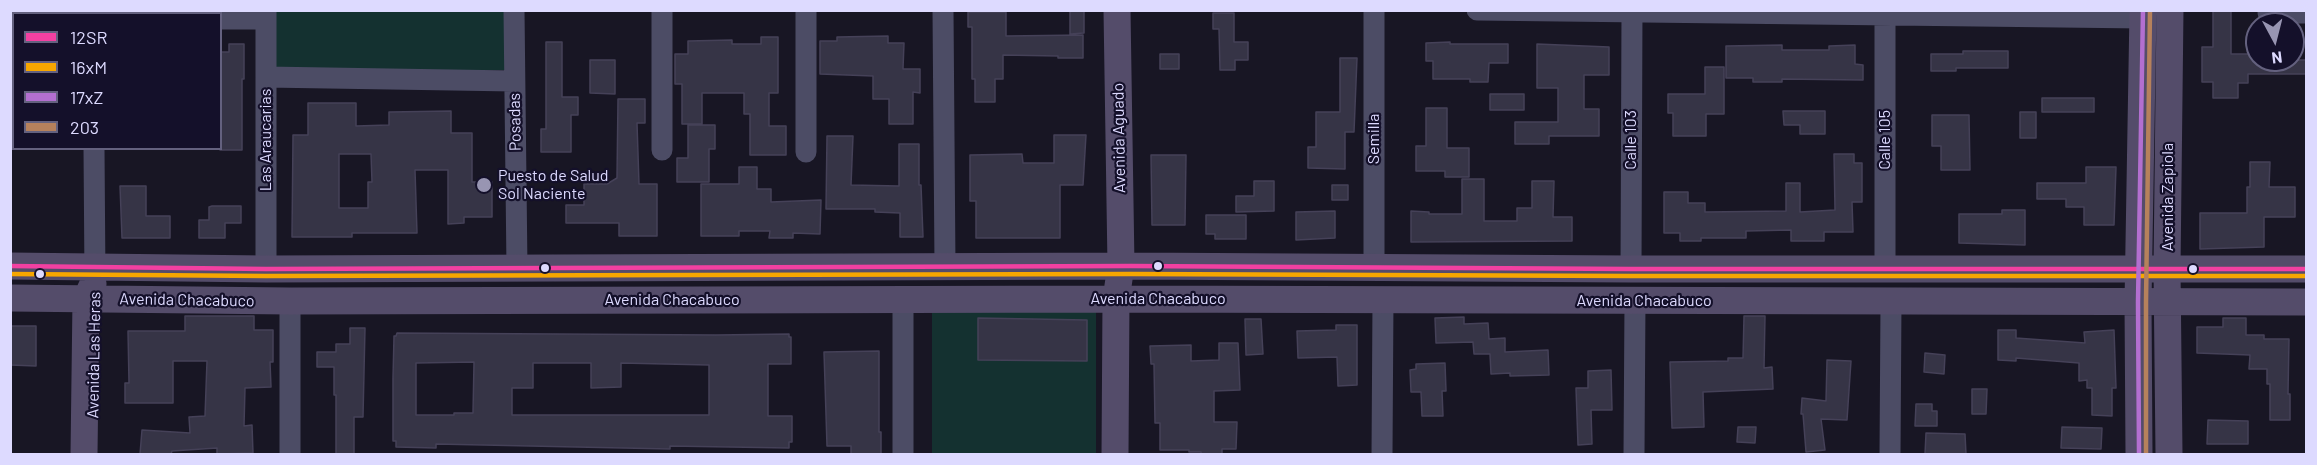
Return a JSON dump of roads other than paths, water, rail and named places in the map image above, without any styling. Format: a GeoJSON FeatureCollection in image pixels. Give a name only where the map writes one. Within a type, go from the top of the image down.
{"type":"FeatureCollection","features":[{"type":"Feature","properties":{"kind":"main road","name":"Avenida Aguado"},"geometry":{"type":"LineString","coordinates":[[1117,10],[1121,266],[1128,454]]}},
{"type":"Feature","properties":{"kind":"main road","name":"Avenida Zapiola"},"geometry":{"type":"LineString","coordinates":[[2169,10],[2169,454]]}},
{"type":"Feature","properties":{"kind":"main road","name":"Avenida Zapiola"},"geometry":{"type":"LineString","coordinates":[[2139,454],[2138,302],[2143,14]]}},
{"type":"Feature","properties":{"kind":"main road","name":"Avenida Chacabuco"},"geometry":{"type":"LineString","coordinates":[[10,266],[93,286],[290,301],[1123,299],[2307,302]]}},
{"type":"Feature","properties":{"kind":"main road","name":"Avenida Chacabuco"},"geometry":{"type":"LineString","coordinates":[[10,298],[93,286],[266,269],[1121,266],[2307,269]]}},
{"type":"Feature","properties":{"kind":"main road","name":"Avenida Las Heras"},"geometry":{"type":"LineString","coordinates":[[84,454],[93,286]]}},
{"type":"Feature","properties":{"kind":"main road","name":"Avenida Las Heras"},"geometry":{"type":"LineString","coordinates":[[93,286],[93,454]]}},
{"type":"Feature","properties":{"kind":"main road","name":"Avenida Aguado"},"geometry":{"type":"LineString","coordinates":[[1115,454],[1123,299]]}},
{"type":"Feature","properties":{"kind":"street","name":"Posadas"},"geometry":{"type":"LineString","coordinates":[[514,10],[517,269]]}},
{"type":"Feature","properties":{"kind":"street"},"geometry":{"type":"LineString","coordinates":[[662,10],[662,150]]}},
{"type":"Feature","properties":{"kind":"street"},"geometry":{"type":"LineString","coordinates":[[806,10],[806,152]]}},
{"type":"Feature","properties":{"kind":"street"},"geometry":{"type":"LineString","coordinates":[[943,10],[945,267]]}},
{"type":"Feature","properties":{"kind":"street","name":"Semilla"},"geometry":{"type":"LineString","coordinates":[[1374,10],[1374,268]]}},
{"type":"Feature","properties":{"kind":"street"},"geometry":{"type":"LineString","coordinates":[[1477,10],[2143,14]]}},
{"type":"Feature","properties":{"kind":"street","name":"Calle 103"},"geometry":{"type":"LineString","coordinates":[[1631,269],[1632,11]]}},
{"type":"Feature","properties":{"kind":"street","name":"Calle 105"},"geometry":{"type":"LineString","coordinates":[[1885,13],[1885,269]]}},
{"type":"Feature","properties":{"kind":"street"},"geometry":{"type":"LineString","coordinates":[[222,19],[266,15]]}},
{"type":"Feature","properties":{"kind":"street","name":"Las Araucarias"},"geometry":{"type":"LineString","coordinates":[[266,15],[266,269]]}},
{"type":"Feature","properties":{"kind":"street"},"geometry":{"type":"LineString","coordinates":[[266,77],[514,81]]}},
{"type":"Feature","properties":{"kind":"street","name":"Avenida Las Heras"},"geometry":{"type":"LineString","coordinates":[[93,286],[94,150]]}},
{"type":"Feature","properties":{"kind":"street"},"geometry":{"type":"LineString","coordinates":[[903,300],[903,454]]}},
{"type":"Feature","properties":{"kind":"street"},"geometry":{"type":"LineString","coordinates":[[1382,454],[1383,300]]}},
{"type":"Feature","properties":{"kind":"street"},"geometry":{"type":"LineString","coordinates":[[290,301],[290,454]]}},
{"type":"Feature","properties":{"kind":"street"},"geometry":{"type":"LineString","coordinates":[[1634,454],[1635,301]]}},
{"type":"Feature","properties":{"kind":"street"},"geometry":{"type":"LineString","coordinates":[[1890,454],[1891,302]]}},
{"type":"Feature","properties":{"kind":"place","name":"Puesto de Salud Sol Naciente"},"geometry":{"type":"Point","coordinates":[484,185]}}]}
